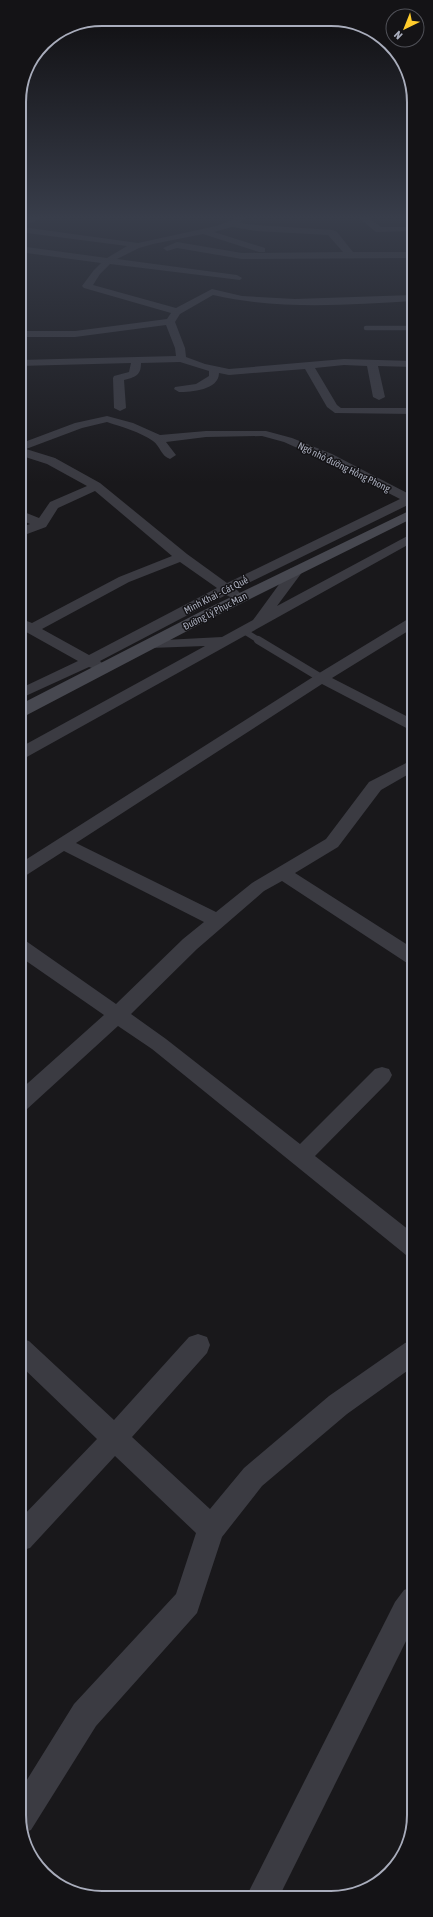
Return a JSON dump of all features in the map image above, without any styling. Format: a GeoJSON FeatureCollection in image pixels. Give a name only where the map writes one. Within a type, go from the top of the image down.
{"type":"FeatureCollection","features":[{"type":"Feature","properties":{"kind":"main road","name":"Đường Lý Phục Man"},"geometry":{"type":"LineString","coordinates":[[26,708],[96,665],[150,644],[233,594],[296,571],[407,506]]}},
{"type":"Feature","properties":{"kind":"street"},"geometry":{"type":"LineString","coordinates":[[155,304],[177,312]]}},
{"type":"Feature","properties":{"kind":"street"},"geometry":{"type":"LineString","coordinates":[[26,334],[75,334],[170,322],[177,312],[190,304]]}},
{"type":"Feature","properties":{"kind":"street"},"geometry":{"type":"LineString","coordinates":[[170,322],[180,348],[181,359]]}},
{"type":"Feature","properties":{"kind":"street"},"geometry":{"type":"LineString","coordinates":[[26,363],[181,359],[229,372],[308,364],[372,362],[407,364]]}},
{"type":"Feature","properties":{"kind":"street"},"geometry":{"type":"LineString","coordinates":[[120,408],[118,378],[133,374],[136,370],[136,360]]}},
{"type":"Feature","properties":{"kind":"street"},"geometry":{"type":"LineString","coordinates":[[372,362],[379,397]]}},
{"type":"Feature","properties":{"kind":"street"},"geometry":{"type":"LineString","coordinates":[[308,364],[333,406],[339,411],[407,411]]}},
{"type":"Feature","properties":{"kind":"street"},"geometry":{"type":"LineString","coordinates":[[179,388],[198,388],[208,384],[214,377],[214,369]]}},
{"type":"Feature","properties":{"kind":"street"},"geometry":{"type":"LineString","coordinates":[[26,445],[79,425],[107,419],[129,425],[158,439],[170,455]]}},
{"type":"Feature","properties":{"kind":"street","name":"Ngõ nhỏ đường Hồng Phong"},"geometry":{"type":"LineString","coordinates":[[158,439],[206,434],[262,433],[288,440],[328,457],[407,500]]}},
{"type":"Feature","properties":{"kind":"street"},"geometry":{"type":"LineString","coordinates":[[26,453],[51,461],[96,486],[182,557],[233,594]]}},
{"type":"Feature","properties":{"kind":"street"},"geometry":{"type":"LineString","coordinates":[[26,530],[41,524],[54,505],[96,486]]}},
{"type":"Feature","properties":{"kind":"street","name":"Minh Khai - Cát Quế"},"geometry":{"type":"LineString","coordinates":[[26,692],[96,665],[407,506]]}},
{"type":"Feature","properties":{"kind":"street"},"geometry":{"type":"LineString","coordinates":[[26,517],[41,524]]}},
{"type":"Feature","properties":{"kind":"street"},"geometry":{"type":"LineString","coordinates":[[26,751],[407,540]]}},
{"type":"Feature","properties":{"kind":"street"},"geometry":{"type":"LineString","coordinates":[[26,626],[157,564],[182,557]]}},
{"type":"Feature","properties":{"kind":"street"},"geometry":{"type":"LineString","coordinates":[[257,624],[296,571]]}},
{"type":"Feature","properties":{"kind":"street"},"geometry":{"type":"LineString","coordinates":[[26,626],[96,665]]}},
{"type":"Feature","properties":{"kind":"street"},"geometry":{"type":"LineString","coordinates":[[26,868],[321,678],[407,626]]}},
{"type":"Feature","properties":{"kind":"street"},"geometry":{"type":"LineString","coordinates":[[150,644],[227,641]]}},
{"type":"Feature","properties":{"kind":"street"},"geometry":{"type":"LineString","coordinates":[[321,678],[407,723]]}},
{"type":"Feature","properties":{"kind":"street"},"geometry":{"type":"LineString","coordinates":[[26,1098],[117,1015],[190,944],[258,887],[332,843],[375,786],[407,768]]}},
{"type":"Feature","properties":{"kind":"street"},"geometry":{"type":"LineString","coordinates":[[63,844],[218,921]]}},
{"type":"Feature","properties":{"kind":"street"},"geometry":{"type":"LineString","coordinates":[[283,873],[407,953]]}},
{"type":"Feature","properties":{"kind":"street"},"geometry":{"type":"LineString","coordinates":[[26,951],[159,1044],[407,1242]]}},
{"type":"Feature","properties":{"kind":"street"},"geometry":{"type":"LineString","coordinates":[[300,1158],[382,1075]]}},
{"type":"Feature","properties":{"kind":"street"},"geometry":{"type":"LineString","coordinates":[[26,1532],[115,1438],[198,1345]]}},
{"type":"Feature","properties":{"kind":"street"},"geometry":{"type":"LineString","coordinates":[[26,1355],[211,1529]]}},
{"type":"Feature","properties":{"kind":"street"},"geometry":{"type":"LineString","coordinates":[[26,1807],[84,1715],[187,1603],[211,1529],[253,1477],[338,1405],[407,1356]]}},
{"type":"Feature","properties":{"kind":"street"},"geometry":{"type":"LineString","coordinates":[[265,1891],[407,1609]]}},
{"type":"Feature","properties":{"kind":"lane"},"geometry":{"type":"LineString","coordinates":[[366,328],[407,328]]}},
{"type":"Feature","properties":{"kind":"lane"},"geometry":{"type":"LineString","coordinates":[[244,631],[321,678]]}}]}
